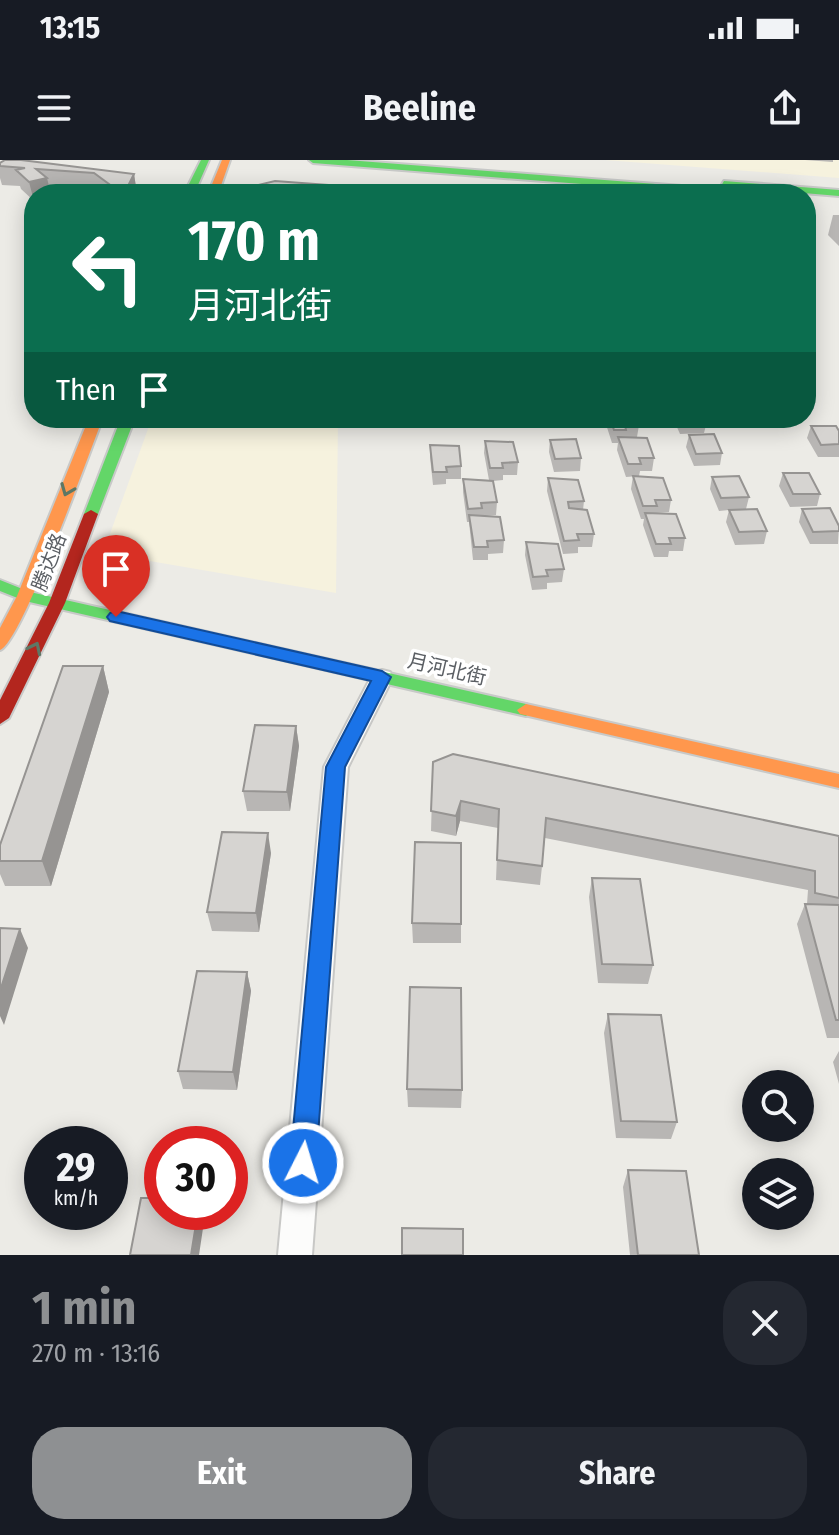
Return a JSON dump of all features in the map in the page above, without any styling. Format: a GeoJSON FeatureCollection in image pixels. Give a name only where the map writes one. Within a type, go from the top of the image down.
{"type":"FeatureCollection","features":[{"type":"Feature","properties":{"kind":"main road"},"geometry":{"type":"LineString","coordinates":[[194,184],[205,160]]}},
{"type":"Feature","properties":{"kind":"main road"},"geometry":{"type":"LineString","coordinates":[[217,184],[226,160]]}},
{"type":"Feature","properties":{"kind":"main road"},"geometry":{"type":"LineString","coordinates":[[313,160],[619,184]]}},
{"type":"Feature","properties":{"kind":"main road"},"geometry":{"type":"LineString","coordinates":[[421,160],[680,184]]}},
{"type":"Feature","properties":{"kind":"main road","name":"腾达路"},"geometry":{"type":"LineString","coordinates":[[0,644],[25,596],[92,428]]}},
{"type":"Feature","properties":{"kind":"main road","name":"腾达路"},"geometry":{"type":"LineString","coordinates":[[0,718],[57,603],[124,428]]}},
{"type":"Feature","properties":{"kind":"main road","name":"月河北街"},"geometry":{"type":"LineString","coordinates":[[0,585],[25,596],[839,781]]}},
{"type":"Feature","properties":{"kind":"street"},"geometry":{"type":"LineString","coordinates":[[295,1255],[336,767],[382,677]]}},
{"type":"Feature","properties":{"kind":"shaded area"},"geometry":{"type":"Polygon","coordinates":[[[605,160],[839,160],[839,178],[605,160]]]}},
{"type":"Feature","properties":{"kind":"shaded area"},"geometry":{"type":"Polygon","coordinates":[[[148,428],[338,428],[336,593],[103,553],[148,428]]]}},
{"type":"Feature","properties":{"kind":"building"},"geometry":{"type":"Polygon","coordinates":[[[21,160],[134,174],[129,184],[109,184],[94,173],[36,169],[47,178],[29,182],[16,170],[25,168],[0,166],[0,163],[21,160]]]}},
{"type":"Feature","properties":{"kind":"building"},"geometry":{"type":"Polygon","coordinates":[[[275,181],[315,184],[262,184],[275,181]]]}},
{"type":"Feature","properties":{"kind":"building"},"geometry":{"type":"Polygon","coordinates":[[[836,426],[839,444],[821,445],[812,428],[836,426]]]}},
{"type":"Feature","properties":{"kind":"building"},"geometry":{"type":"Polygon","coordinates":[[[714,434],[722,453],[696,454],[689,435],[714,434]]]}},
{"type":"Feature","properties":{"kind":"building"},"geometry":{"type":"Polygon","coordinates":[[[618,437],[647,438],[654,458],[639,458],[641,464],[628,464],[618,437]]]}},
{"type":"Feature","properties":{"kind":"building"},"geometry":{"type":"Polygon","coordinates":[[[576,439],[581,458],[555,459],[550,440],[576,439]]]}},
{"type":"Feature","properties":{"kind":"building"},"geometry":{"type":"Polygon","coordinates":[[[485,441],[513,442],[518,462],[502,463],[503,468],[490,468],[485,441]]]}},
{"type":"Feature","properties":{"kind":"building"},"geometry":{"type":"Polygon","coordinates":[[[430,445],[459,446],[461,466],[446,467],[447,472],[433,472],[430,445]]]}},
{"type":"Feature","properties":{"kind":"building"},"geometry":{"type":"Polygon","coordinates":[[[783,473],[809,473],[820,494],[793,494],[783,473]]]}},
{"type":"Feature","properties":{"kind":"building"},"geometry":{"type":"Polygon","coordinates":[[[633,476],[663,478],[671,500],[655,500],[657,506],[643,506],[633,476]]]}},
{"type":"Feature","properties":{"kind":"building"},"geometry":{"type":"Polygon","coordinates":[[[739,476],[749,497],[721,498],[712,477],[739,476]]]}},
{"type":"Feature","properties":{"kind":"building"},"geometry":{"type":"Polygon","coordinates":[[[548,478],[578,480],[584,501],[568,502],[569,508],[587,510],[594,534],[577,534],[579,540],[564,541],[548,478]]]}},
{"type":"Feature","properties":{"kind":"building"},"geometry":{"type":"Polygon","coordinates":[[[463,479],[493,481],[497,502],[481,503],[482,508],[468,509],[463,479]]]}},
{"type":"Feature","properties":{"kind":"building"},"geometry":{"type":"Polygon","coordinates":[[[830,508],[839,531],[813,532],[802,509],[830,508]]]}},
{"type":"Feature","properties":{"kind":"building"},"geometry":{"type":"Polygon","coordinates":[[[757,509],[767,531],[739,532],[729,510],[757,509]]]}},
{"type":"Feature","properties":{"kind":"building"},"geometry":{"type":"Polygon","coordinates":[[[645,513],[676,514],[685,538],[669,538],[671,544],[656,544],[645,513]]]}},
{"type":"Feature","properties":{"kind":"building"},"geometry":{"type":"Polygon","coordinates":[[[469,515],[500,517],[504,540],[487,541],[488,547],[474,547],[469,515]]]}},
{"type":"Feature","properties":{"kind":"building"},"geometry":{"type":"Polygon","coordinates":[[[526,542],[558,544],[564,569],[546,570],[548,576],[533,577],[526,542]]]}},
{"type":"Feature","properties":{"kind":"building"},"geometry":{"type":"Polygon","coordinates":[[[63,666],[103,666],[42,861],[0,861],[0,845],[63,666]]]}},
{"type":"Feature","properties":{"kind":"building"},"geometry":{"type":"Polygon","coordinates":[[[255,725],[296,726],[287,792],[243,791],[255,725]]]}},
{"type":"Feature","properties":{"kind":"building"},"geometry":{"type":"Polygon","coordinates":[[[453,754],[839,836],[839,898],[815,893],[815,871],[546,818],[542,866],[497,860],[499,809],[461,801],[456,816],[431,811],[433,762],[453,754]]]}},
{"type":"Feature","properties":{"kind":"building"},"geometry":{"type":"Polygon","coordinates":[[[222,832],[268,833],[256,913],[207,912],[222,832]]]}},
{"type":"Feature","properties":{"kind":"building"},"geometry":{"type":"Polygon","coordinates":[[[415,842],[461,843],[461,924],[412,923],[415,842]]]}},
{"type":"Feature","properties":{"kind":"building"},"geometry":{"type":"Polygon","coordinates":[[[592,878],[640,879],[653,965],[602,964],[592,878]]]}},
{"type":"Feature","properties":{"kind":"building"},"geometry":{"type":"Polygon","coordinates":[[[805,904],[839,905],[839,1020],[836,1020],[805,904]]]}},
{"type":"Feature","properties":{"kind":"building"},"geometry":{"type":"Polygon","coordinates":[[[0,928],[20,929],[0,991],[0,928]]]}},
{"type":"Feature","properties":{"kind":"building"},"geometry":{"type":"Polygon","coordinates":[[[197,971],[247,972],[233,1072],[178,1071],[197,971]]]}},
{"type":"Feature","properties":{"kind":"building"},"geometry":{"type":"Polygon","coordinates":[[[410,987],[461,988],[462,1090],[407,1089],[410,987]]]}},
{"type":"Feature","properties":{"kind":"building"},"geometry":{"type":"Polygon","coordinates":[[[608,1014],[661,1015],[677,1122],[621,1121],[608,1014]]]}},
{"type":"Feature","properties":{"kind":"building"},"geometry":{"type":"Polygon","coordinates":[[[628,1170],[686,1171],[699,1255],[638,1255],[628,1170]]]}},
{"type":"Feature","properties":{"kind":"building"},"geometry":{"type":"Polygon","coordinates":[[[141,1198],[144,1198],[144,1230],[195,1230],[191,1255],[130,1255],[141,1198]]]}},
{"type":"Feature","properties":{"kind":"building"},"geometry":{"type":"Polygon","coordinates":[[[402,1228],[463,1229],[463,1255],[402,1255],[402,1228]]]}},
{"type":"Feature","properties":{"kind":"traffic: fast"},"geometry":{"type":"LineString","coordinates":[[194,184],[205,160]]}},
{"type":"Feature","properties":{"kind":"traffic: fast"},"geometry":{"type":"LineString","coordinates":[[313,160],[619,184]]}},
{"type":"Feature","properties":{"kind":"traffic: fast"},"geometry":{"type":"LineString","coordinates":[[816,191],[839,193]]}},
{"type":"Feature","properties":{"kind":"traffic: fast"},"geometry":{"type":"LineString","coordinates":[[91,514],[124,428]]}},
{"type":"Feature","properties":{"kind":"traffic: fast"},"geometry":{"type":"LineString","coordinates":[[0,585],[25,596],[526,710]]}},
{"type":"Feature","properties":{"kind":"traffic: slow"},"geometry":{"type":"LineString","coordinates":[[217,184],[226,160]]}},
{"type":"Feature","properties":{"kind":"traffic: slow"},"geometry":{"type":"LineString","coordinates":[[0,644],[25,596],[92,428]]}},
{"type":"Feature","properties":{"kind":"traffic: slow"},"geometry":{"type":"LineString","coordinates":[[526,710],[839,781]]}},
{"type":"Feature","properties":{"kind":"traffic: jam"},"geometry":{"type":"LineString","coordinates":[[0,718],[57,603],[91,514]]}},
{"type":"Feature","properties":{"kind":"route"},"geometry":{"type":"LineString","coordinates":[[116,617],[382,677],[336,767],[303,1163]]}}]}
